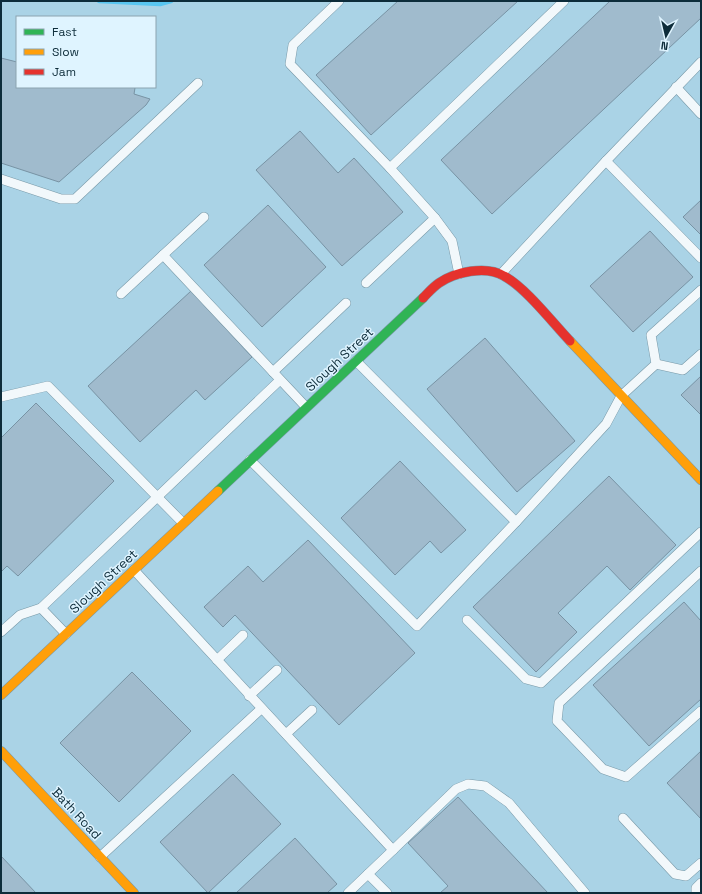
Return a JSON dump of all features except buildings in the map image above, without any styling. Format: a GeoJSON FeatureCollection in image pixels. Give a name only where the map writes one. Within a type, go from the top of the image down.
{"type":"FeatureCollection","features":[{"type":"Feature","properties":{"kind":"street","name":"Slough Street"},"geometry":{"type":"LineString","coordinates":[[1,695],[439,283],[459,274],[478,270],[501,274],[518,286],[701,480]]}},
{"type":"Feature","properties":{"kind":"street","name":"Bath Road"},"geometry":{"type":"LineString","coordinates":[[1,752],[134,893]]}},
{"type":"Feature","properties":{"kind":"lane"},"geometry":{"type":"LineString","coordinates":[[339,1],[293,44],[290,64],[390,168],[435,218],[452,241],[459,274]]}},
{"type":"Feature","properties":{"kind":"lane"},"geometry":{"type":"LineString","coordinates":[[390,168],[564,1]]}},
{"type":"Feature","properties":{"kind":"lane"},"geometry":{"type":"LineString","coordinates":[[501,274],[701,62]]}},
{"type":"Feature","properties":{"kind":"lane"},"geometry":{"type":"LineString","coordinates":[[1,179],[61,199],[75,199],[198,84]]}},
{"type":"Feature","properties":{"kind":"lane"},"geometry":{"type":"LineString","coordinates":[[676,87],[701,114]]}},
{"type":"Feature","properties":{"kind":"lane"},"geometry":{"type":"LineString","coordinates":[[606,161],[701,258]]}},
{"type":"Feature","properties":{"kind":"lane"},"geometry":{"type":"LineString","coordinates":[[121,294],[204,217]]}},
{"type":"Feature","properties":{"kind":"lane"},"geometry":{"type":"LineString","coordinates":[[366,282],[435,218]]}},
{"type":"Feature","properties":{"kind":"lane"},"geometry":{"type":"LineString","coordinates":[[163,255],[306,407]]}},
{"type":"Feature","properties":{"kind":"lane"},"geometry":{"type":"LineString","coordinates":[[656,364],[651,335],[701,290]]}},
{"type":"Feature","properties":{"kind":"lane"},"geometry":{"type":"LineString","coordinates":[[273,372],[346,303]]}},
{"type":"Feature","properties":{"kind":"lane"},"geometry":{"type":"LineString","coordinates":[[656,364],[683,370],[701,354]]}},
{"type":"Feature","properties":{"kind":"lane"},"geometry":{"type":"LineString","coordinates":[[356,361],[516,522]]}},
{"type":"Feature","properties":{"kind":"lane"},"geometry":{"type":"LineString","coordinates":[[250,460],[417,626],[516,522],[606,424],[621,396],[656,364]]}},
{"type":"Feature","properties":{"kind":"lane"},"geometry":{"type":"LineString","coordinates":[[1,632],[20,615],[41,608],[280,380]]}},
{"type":"Feature","properties":{"kind":"lane"},"geometry":{"type":"LineString","coordinates":[[1,397],[48,386],[183,523]]}},
{"type":"Feature","properties":{"kind":"lane"},"geometry":{"type":"LineString","coordinates":[[467,620],[526,679],[540,683],[701,532]]}},
{"type":"Feature","properties":{"kind":"lane"},"geometry":{"type":"LineString","coordinates":[[134,570],[393,850]]}},
{"type":"Feature","properties":{"kind":"lane"},"geometry":{"type":"LineString","coordinates":[[699,576],[559,703],[557,721],[603,769],[626,778],[701,711]]}},
{"type":"Feature","properties":{"kind":"lane"},"geometry":{"type":"LineString","coordinates":[[41,608],[66,634]]}},
{"type":"Feature","properties":{"kind":"lane"},"geometry":{"type":"LineString","coordinates":[[217,660],[243,635]]}},
{"type":"Feature","properties":{"kind":"lane"},"geometry":{"type":"LineString","coordinates":[[249,696],[277,670]]}},
{"type":"Feature","properties":{"kind":"lane"},"geometry":{"type":"LineString","coordinates":[[100,857],[262,709]]}},
{"type":"Feature","properties":{"kind":"lane"},"geometry":{"type":"LineString","coordinates":[[286,734],[312,710]]}},
{"type":"Feature","properties":{"kind":"lane"},"geometry":{"type":"LineString","coordinates":[[348,893],[456,789],[468,784],[485,786],[509,803],[585,893]]}},
{"type":"Feature","properties":{"kind":"lane"},"geometry":{"type":"LineString","coordinates":[[623,818],[675,874],[686,876],[701,863]]}},
{"type":"Feature","properties":{"kind":"lane"},"geometry":{"type":"LineString","coordinates":[[368,874],[387,893]]}},
{"type":"Feature","properties":{"kind":"lane"},"geometry":{"type":"LineString","coordinates":[[696,893],[696,888],[701,883]]}},
{"type":"Feature","properties":{"kind":"waterway"},"geometry":{"type":"LineString","coordinates":[[99,1],[160,4],[171,1]]}},
{"type":"Feature","properties":{"kind":"traffic: fast"},"geometry":{"type":"LineString","coordinates":[[218,491],[423,298]]}},
{"type":"Feature","properties":{"kind":"traffic: slow"},"geometry":{"type":"LineString","coordinates":[[570,341],[701,480]]}},
{"type":"Feature","properties":{"kind":"traffic: slow"},"geometry":{"type":"LineString","coordinates":[[1,695],[218,491]]}},
{"type":"Feature","properties":{"kind":"traffic: slow"},"geometry":{"type":"LineString","coordinates":[[1,751],[134,893]]}},
{"type":"Feature","properties":{"kind":"traffic: jam"},"geometry":{"type":"LineString","coordinates":[[423,298],[437,285],[453,276],[480,270],[497,273],[512,281],[521,289],[570,341]]}}]}
